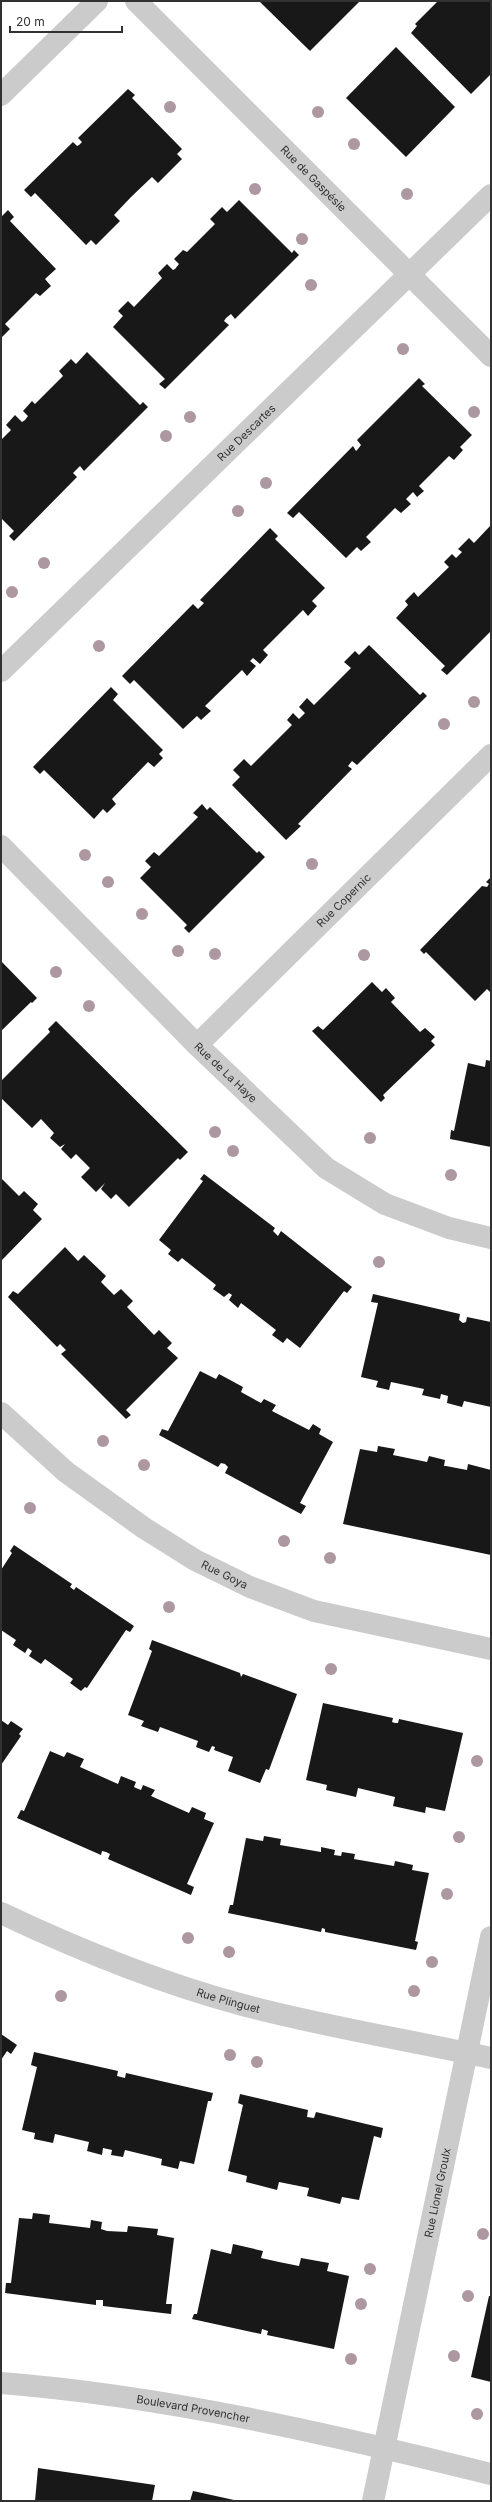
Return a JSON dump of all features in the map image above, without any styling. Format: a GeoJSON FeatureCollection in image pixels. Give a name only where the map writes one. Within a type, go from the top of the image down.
{"type":"FeatureCollection","features":[{"type":"Feature","properties":{"kind":"street"},"geometry":{"type":"LineString","coordinates":[[1,95],[97,1]]}},
{"type":"Feature","properties":{"kind":"street","name":"Rue de Gaspésie"},"geometry":{"type":"LineString","coordinates":[[136,1],[491,356]]}},
{"type":"Feature","properties":{"kind":"street","name":"Rue Descartes"},"geometry":{"type":"LineString","coordinates":[[1,671],[491,195]]}},
{"type":"Feature","properties":{"kind":"street","name":"Rue Copernic"},"geometry":{"type":"LineString","coordinates":[[197,1045],[491,755]]}},
{"type":"Feature","properties":{"kind":"street","name":"Rue de La Haye"},"geometry":{"type":"LineString","coordinates":[[1,846],[197,1045],[326,1168],[384,1204],[449,1228],[491,1238]]}},
{"type":"Feature","properties":{"kind":"street","name":"Rue Goya"},"geometry":{"type":"LineString","coordinates":[[1,1413],[66,1472],[144,1528],[195,1560],[243,1584],[314,1611],[491,1649]]}},
{"type":"Feature","properties":{"kind":"street","name":"Rue Plinguet"},"geometry":{"type":"LineString","coordinates":[[1,1913],[68,1945],[156,1977],[243,2005],[491,2058]]}},
{"type":"Feature","properties":{"kind":"street","name":"Rue Lionel Groulx"},"geometry":{"type":"LineString","coordinates":[[372,2501],[491,1937]]}},
{"type":"Feature","properties":{"kind":"street","name":"Boulevard Provencher"},"geometry":{"type":"LineString","coordinates":[[1,2383],[61,2388],[197,2409],[383,2448],[491,2474]]}},
{"type":"Feature","properties":{"kind":"building"},"geometry":{"type":"Polygon","coordinates":[[[259,1],[360,1],[310,51],[259,1]]]}},
{"type":"Feature","properties":{"kind":"building"},"geometry":{"type":"Polygon","coordinates":[[[438,1],[491,1],[491,74],[471,94],[411,33],[417,26],[415,24],[438,1]]]}},
{"type":"Feature","properties":{"kind":"building"},"geometry":{"type":"Polygon","coordinates":[[[396,47],[455,107],[406,157],[346,98],[396,47]]]}},
{"type":"Feature","properties":{"kind":"building"},"geometry":{"type":"Polygon","coordinates":[[[128,89],[135,95],[132,98],[182,149],[177,154],[182,159],[158,183],[152,177],[131,197],[114,215],[120,221],[96,245],[91,240],[86,245],[35,193],[31,197],[24,190],[73,142],[77,146],[79,145],[82,142],[78,138],[128,89]]]}},
{"type":"Feature","properties":{"kind":"building"},"geometry":{"type":"Polygon","coordinates":[[[239,200],[292,253],[294,250],[299,255],[235,319],[231,314],[226,318],[224,321],[229,325],[165,389],[159,384],[165,379],[113,327],[123,316],[118,311],[128,301],[134,307],[162,278],[158,273],[167,264],[173,270],[175,269],[179,264],[174,259],[183,250],[187,252],[215,224],[210,219],[222,207],[227,212],[239,200]]]}},
{"type":"Feature","properties":{"kind":"building"},"geometry":{"type":"Polygon","coordinates":[[[8,210],[14,217],[10,221],[56,269],[45,279],[51,286],[40,296],[36,293],[5,324],[10,329],[1,338],[1,217],[8,210]]]}},
{"type":"Feature","properties":{"kind":"building"},"geometry":{"type":"Polygon","coordinates":[[[87,352],[140,405],[143,402],[148,407],[84,471],[80,466],[73,473],[77,477],[14,541],[9,536],[14,531],[1,518],[1,440],[11,430],[6,425],[15,415],[22,422],[25,420],[28,416],[23,411],[32,401],[35,404],[63,376],[59,371],[71,359],[76,364],[87,352]]]}},
{"type":"Feature","properties":{"kind":"building"},"geometry":{"type":"Polygon","coordinates":[[[419,378],[425,384],[422,386],[472,435],[460,447],[463,450],[454,460],[449,456],[419,486],[424,491],[417,497],[413,492],[406,499],[411,504],[401,513],[395,508],[366,537],[371,542],[361,551],[357,547],[346,558],[299,512],[293,518],[287,513],[353,446],[356,451],[358,449],[361,445],[357,440],[419,378]]]}},
{"type":"Feature","properties":{"kind":"building"},"geometry":{"type":"Polygon","coordinates":[[[491,525],[491,631],[447,675],[441,670],[445,666],[396,618],[408,605],[405,601],[414,592],[418,597],[449,567],[444,562],[452,554],[456,558],[462,552],[458,549],[469,538],[474,543],[491,525]]]}},
{"type":"Feature","properties":{"kind":"building"},"geometry":{"type":"Polygon","coordinates":[[[270,528],[278,536],[275,539],[325,588],[312,601],[317,606],[308,616],[303,610],[263,650],[268,655],[260,664],[253,658],[250,661],[256,666],[247,676],[242,670],[205,706],[211,711],[201,720],[197,716],[183,729],[134,680],[130,684],[122,676],[193,604],[198,609],[204,603],[200,600],[270,528]]]}},
{"type":"Feature","properties":{"kind":"building"},"geometry":{"type":"Polygon","coordinates":[[[369,645],[420,695],[423,692],[427,696],[357,765],[352,761],[348,766],[352,769],[298,824],[301,826],[286,840],[232,785],[240,777],[233,770],[244,759],[251,766],[292,725],[287,720],[293,713],[299,719],[305,713],[299,707],[307,698],[314,705],[351,668],[344,662],[355,651],[359,655],[369,645]]]}},
{"type":"Feature","properties":{"kind":"building"},"geometry":{"type":"Polygon","coordinates":[[[111,687],[118,694],[113,700],[163,750],[159,754],[163,758],[154,767],[148,762],[112,799],[116,804],[107,813],[103,809],[94,819],[44,770],[40,774],[33,767],[111,687]]]}},
{"type":"Feature","properties":{"kind":"building"},"geometry":{"type":"Polygon","coordinates":[[[202,804],[207,810],[210,807],[257,853],[259,851],[265,857],[189,933],[184,928],[187,925],[140,878],[151,867],[145,861],[154,852],[159,856],[198,817],[193,813],[202,804]]]}},
{"type":"Feature","properties":{"kind":"building"},"geometry":{"type":"Polygon","coordinates":[[[491,877],[491,993],[487,989],[475,1001],[426,952],[424,954],[420,950],[482,886],[487,887],[489,884],[486,882],[491,877]]]}},
{"type":"Feature","properties":{"kind":"building"},"geometry":{"type":"Polygon","coordinates":[[[1,961],[37,998],[1,1031],[1,961]]]}},
{"type":"Feature","properties":{"kind":"building"},"geometry":{"type":"Polygon","coordinates":[[[372,982],[382,992],[386,988],[395,998],[391,1002],[420,1032],[425,1028],[435,1037],[431,1041],[435,1045],[383,1095],[385,1098],[381,1102],[312,1031],[318,1026],[323,1030],[372,982]]]}},
{"type":"Feature","properties":{"kind":"building"},"geometry":{"type":"Polygon","coordinates":[[[56,1021],[188,1152],[180,1160],[178,1158],[129,1207],[116,1194],[111,1199],[101,1189],[105,1183],[96,1192],[81,1177],[90,1168],[76,1154],[71,1159],[61,1149],[65,1144],[60,1147],[50,1138],[54,1133],[41,1119],[32,1128],[1,1098],[1,1081],[50,1032],[48,1029],[56,1021]]]}},
{"type":"Feature","properties":{"kind":"building"},"geometry":{"type":"Polygon","coordinates":[[[486,1060],[491,1061],[491,1147],[450,1139],[451,1130],[454,1131],[468,1063],[485,1067],[486,1060]]]}},
{"type":"Feature","properties":{"kind":"building"},"geometry":{"type":"Polygon","coordinates":[[[204,1174],[275,1228],[273,1231],[278,1236],[281,1231],[352,1287],[347,1293],[344,1291],[300,1348],[287,1338],[283,1343],[272,1335],[276,1330],[241,1303],[238,1308],[229,1300],[232,1295],[229,1293],[224,1297],[213,1289],[216,1285],[182,1258],[178,1262],[168,1254],[171,1250],[159,1240],[203,1181],[200,1179],[204,1174]]]}},
{"type":"Feature","properties":{"kind":"building"},"geometry":{"type":"Polygon","coordinates":[[[1,1178],[19,1196],[24,1191],[38,1204],[33,1210],[42,1219],[1,1261],[1,1178]]]}},
{"type":"Feature","properties":{"kind":"building"},"geometry":{"type":"Polygon","coordinates":[[[65,1247],[78,1261],[84,1255],[106,1276],[101,1282],[114,1295],[121,1289],[133,1301],[127,1307],[154,1335],[159,1330],[172,1343],[167,1348],[178,1358],[126,1410],[131,1415],[126,1419],[61,1354],[66,1350],[60,1344],[57,1347],[8,1297],[13,1291],[18,1294],[65,1247]]]}},
{"type":"Feature","properties":{"kind":"building"},"geometry":{"type":"Polygon","coordinates":[[[373,1294],[460,1314],[459,1320],[463,1323],[466,1322],[467,1317],[491,1322],[491,1407],[464,1401],[462,1407],[447,1403],[448,1396],[441,1394],[440,1399],[422,1395],[424,1389],[391,1382],[389,1390],[376,1387],[378,1381],[361,1377],[378,1303],[371,1302],[373,1294]]]}},
{"type":"Feature","properties":{"kind":"building"},"geometry":{"type":"Polygon","coordinates":[[[200,1371],[216,1379],[219,1374],[243,1387],[241,1392],[261,1403],[264,1399],[276,1405],[272,1411],[309,1430],[313,1424],[321,1429],[319,1434],[333,1442],[300,1503],[306,1506],[301,1514],[225,1473],[228,1467],[225,1464],[221,1463],[218,1467],[159,1435],[162,1429],[168,1431],[200,1371]]]}},
{"type":"Feature","properties":{"kind":"building"},"geometry":{"type":"Polygon","coordinates":[[[378,1446],[395,1449],[393,1455],[427,1462],[429,1456],[445,1460],[444,1466],[467,1470],[468,1464],[491,1470],[491,1555],[343,1524],[360,1449],[377,1452],[378,1446]]]}},
{"type":"Feature","properties":{"kind":"building"},"geometry":{"type":"Polygon","coordinates":[[[14,1545],[72,1584],[70,1587],[74,1590],[76,1587],[134,1626],[130,1632],[126,1630],[87,1688],[85,1687],[81,1691],[70,1683],[73,1679],[45,1659],[41,1664],[29,1656],[32,1651],[28,1648],[25,1653],[13,1645],[16,1640],[1,1630],[1,1570],[12,1553],[10,1551],[14,1545]]]}},
{"type":"Feature","properties":{"kind":"building"},"geometry":{"type":"Polygon","coordinates":[[[152,1640],[240,1673],[241,1677],[243,1674],[297,1694],[269,1770],[266,1769],[260,1783],[228,1771],[233,1757],[214,1750],[215,1747],[212,1746],[209,1752],[196,1747],[198,1741],[160,1727],[158,1732],[141,1726],[144,1721],[128,1715],[152,1651],[149,1649],[152,1640]]]}},
{"type":"Feature","properties":{"kind":"building"},"geometry":{"type":"Polygon","coordinates":[[[323,1703],[393,1718],[392,1722],[395,1723],[398,1723],[399,1719],[463,1733],[445,1811],[426,1807],[425,1813],[393,1806],[395,1797],[358,1788],[356,1797],[326,1790],[327,1785],[306,1780],[323,1703]]]}},
{"type":"Feature","properties":{"kind":"building"},"geometry":{"type":"Polygon","coordinates":[[[1,1720],[8,1725],[11,1721],[23,1729],[19,1734],[21,1736],[1,1765],[1,1720]]]}},
{"type":"Feature","properties":{"kind":"building"},"geometry":{"type":"Polygon","coordinates":[[[50,1751],[64,1757],[67,1752],[84,1759],[80,1767],[118,1784],[121,1776],[136,1782],[134,1787],[136,1788],[141,1790],[143,1785],[155,1790],[151,1796],[189,1813],[192,1807],[206,1813],[204,1819],[214,1823],[187,1884],[194,1887],[191,1895],[108,1859],[110,1854],[106,1852],[102,1851],[101,1855],[17,1818],[21,1810],[24,1811],[50,1751]]]}},
{"type":"Feature","properties":{"kind":"building"},"geometry":{"type":"Polygon","coordinates":[[[264,1836],[281,1839],[280,1845],[321,1852],[321,1847],[335,1850],[334,1855],[341,1856],[342,1852],[355,1854],[354,1859],[394,1866],[395,1861],[413,1865],[412,1870],[429,1873],[415,1941],[418,1942],[416,1950],[325,1932],[325,1929],[322,1928],[321,1932],[228,1913],[230,1905],[233,1905],[246,1838],[263,1841],[264,1836]]]}},
{"type":"Feature","properties":{"kind":"building"},"geometry":{"type":"Polygon","coordinates":[[[1,2034],[17,2045],[11,2054],[7,2051],[1,2060],[1,2034]]]}},
{"type":"Feature","properties":{"kind":"building"},"geometry":{"type":"Polygon","coordinates":[[[34,2052],[118,2071],[117,2076],[125,2078],[126,2073],[213,2093],[211,2101],[208,2101],[194,2164],[180,2161],[178,2169],[161,2165],[162,2159],[125,2150],[123,2157],[111,2155],[112,2150],[103,2148],[102,2155],[87,2151],[89,2142],[55,2134],[53,2143],[34,2139],[35,2133],[22,2130],[37,2067],[31,2065],[34,2052]]]}},
{"type":"Feature","properties":{"kind":"building"},"geometry":{"type":"Polygon","coordinates":[[[240,2094],[308,2110],[307,2117],[314,2118],[316,2112],[383,2128],[381,2138],[374,2136],[359,2200],[342,2197],[340,2204],[307,2196],[309,2188],[279,2182],[277,2190],[246,2182],[247,2176],[228,2171],[243,2105],[238,2103],[240,2094]]]}},
{"type":"Feature","properties":{"kind":"building"},"geometry":{"type":"Polygon","coordinates":[[[33,2213],[50,2215],[49,2223],[90,2228],[91,2220],[102,2222],[101,2229],[107,2231],[127,2232],[128,2226],[158,2229],[157,2235],[174,2238],[166,2304],[172,2304],[171,2314],[103,2306],[103,2300],[96,2300],[96,2305],[5,2293],[6,2283],[11,2283],[19,2218],[32,2219],[33,2213]]]}},
{"type":"Feature","properties":{"kind":"building"},"geometry":{"type":"Polygon","coordinates":[[[233,2244],[263,2251],[261,2258],[299,2266],[301,2258],[329,2263],[327,2271],[349,2276],[334,2349],[267,2335],[268,2331],[262,2329],[261,2334],[192,2319],[194,2314],[197,2314],[211,2249],[231,2254],[233,2244]]]}},
{"type":"Feature","properties":{"kind":"building"},"geometry":{"type":"Polygon","coordinates":[[[489,2296],[491,2296],[491,2382],[471,2377],[489,2296]]]}},
{"type":"Feature","properties":{"kind":"building"},"geometry":{"type":"Polygon","coordinates":[[[38,2468],[155,2485],[152,2501],[35,2501],[38,2468]]]}},
{"type":"Feature","properties":{"kind":"building"},"geometry":{"type":"Polygon","coordinates":[[[193,2491],[234,2500],[234,2501],[190,2501],[193,2491]]]}}]}
